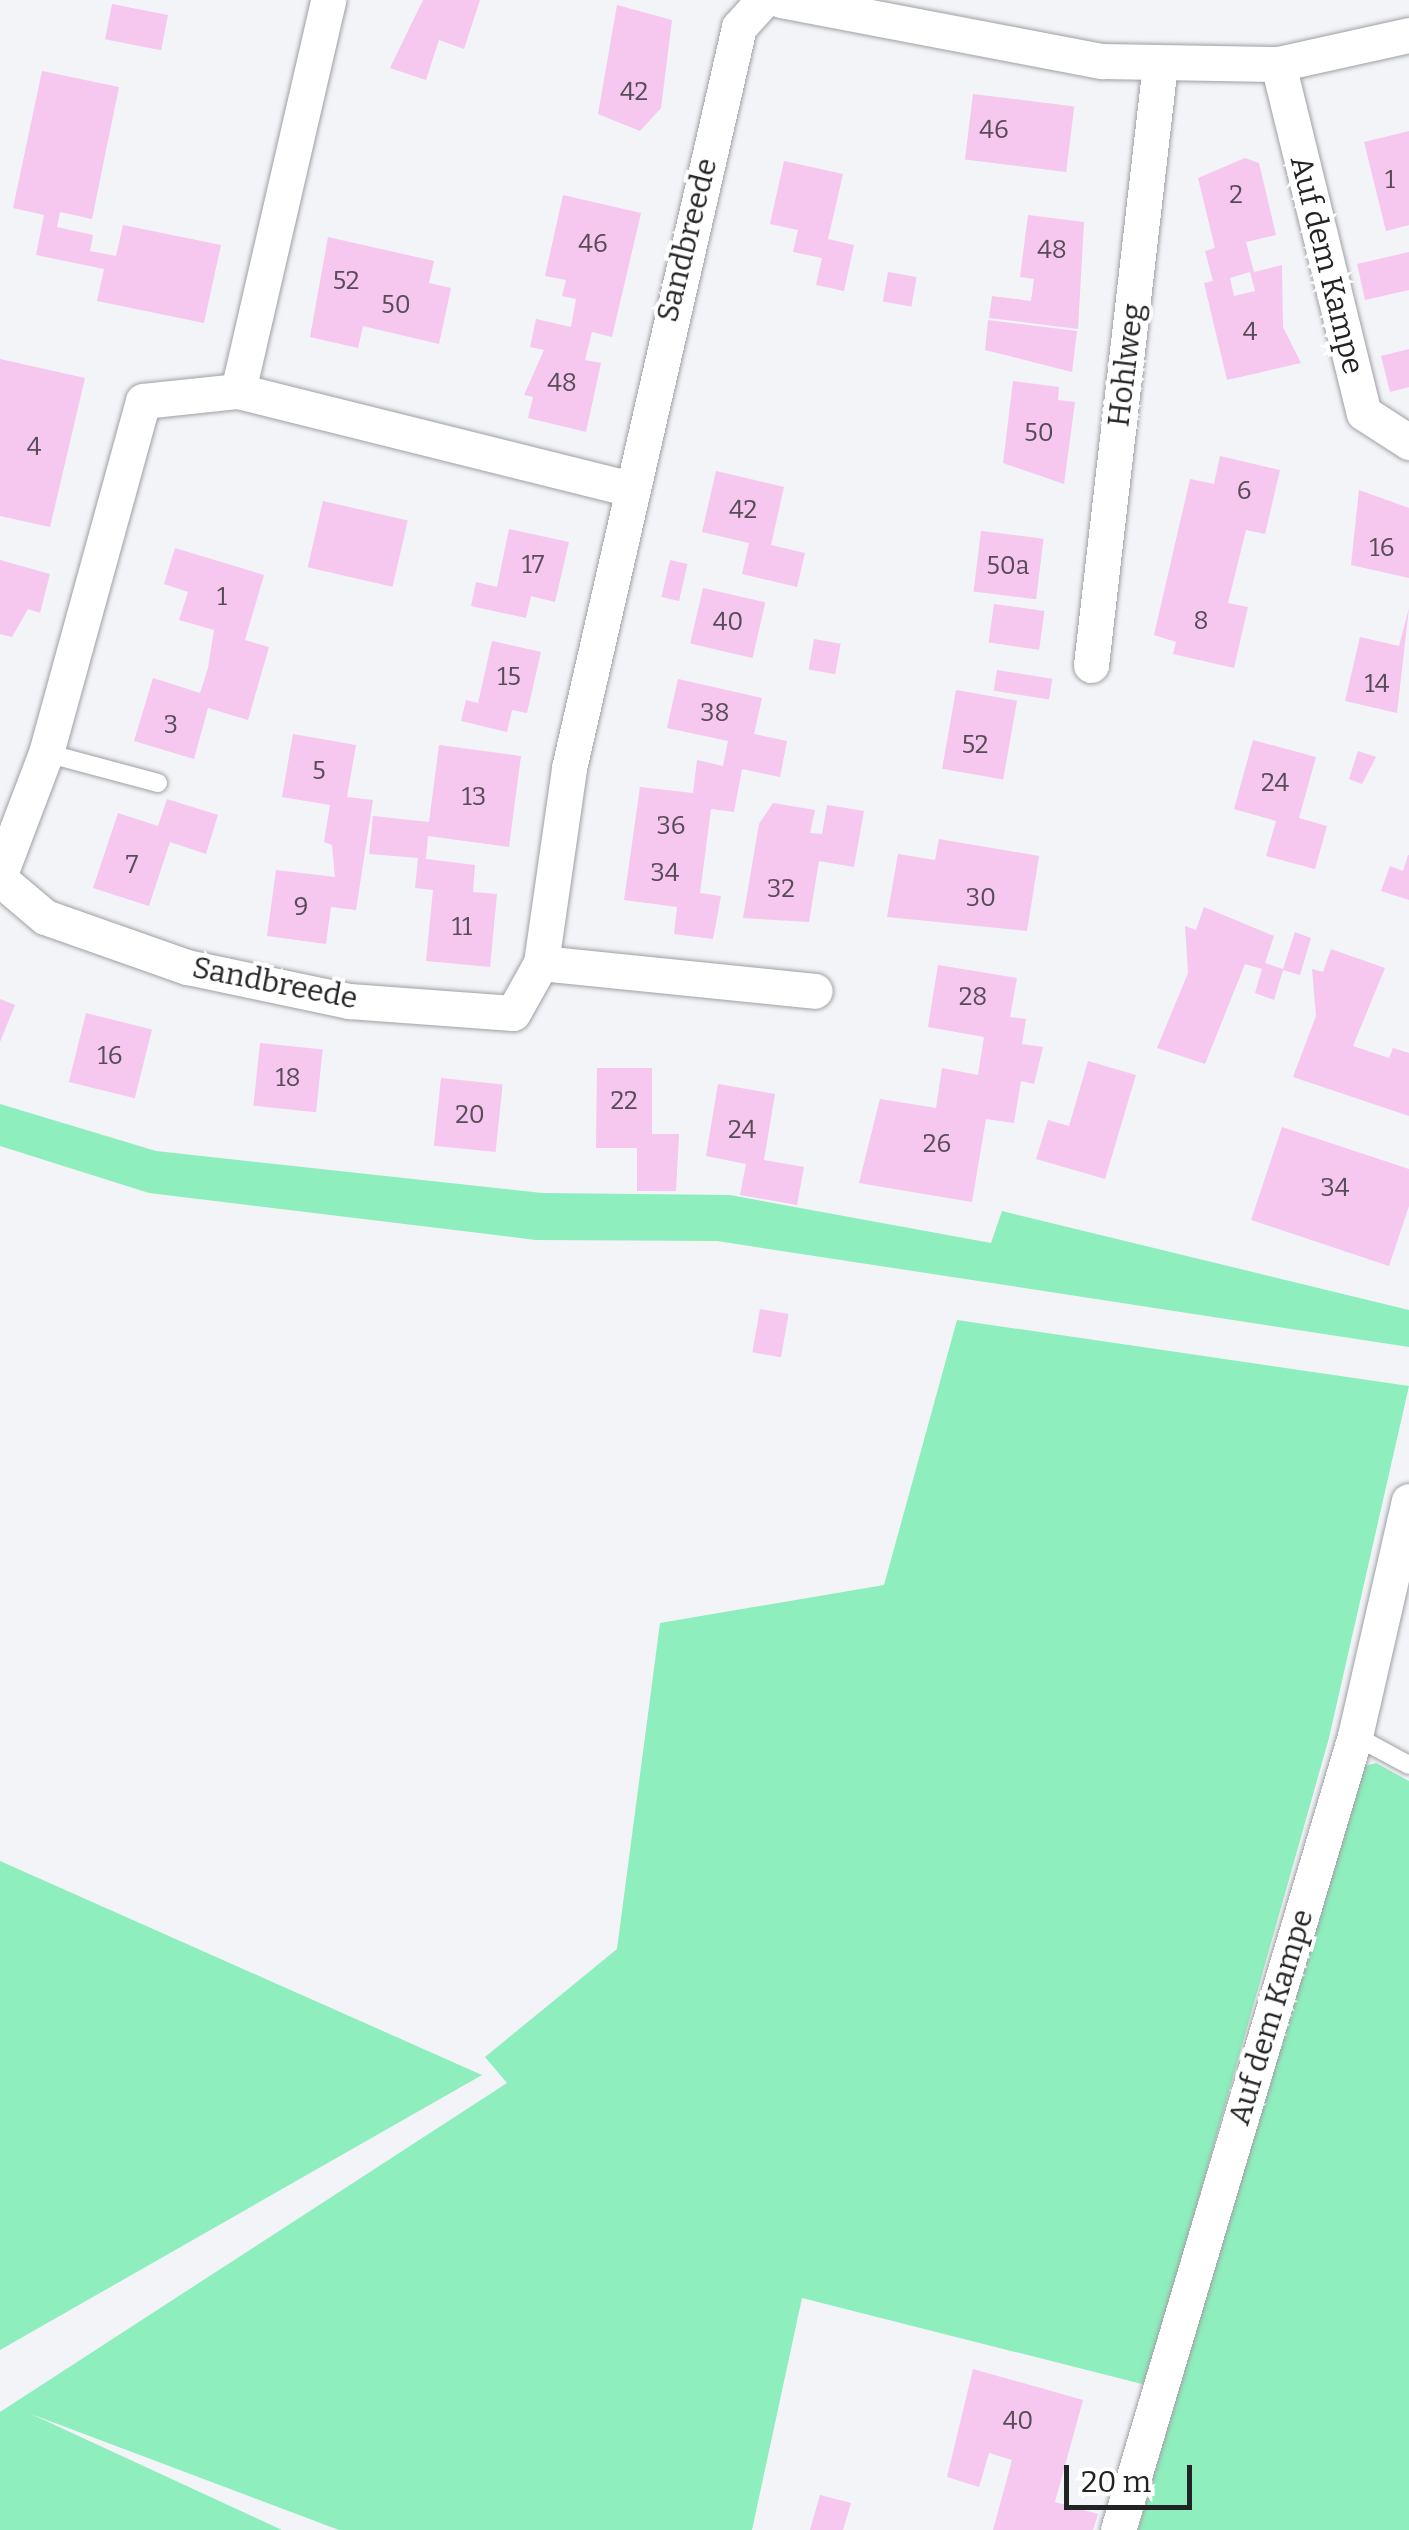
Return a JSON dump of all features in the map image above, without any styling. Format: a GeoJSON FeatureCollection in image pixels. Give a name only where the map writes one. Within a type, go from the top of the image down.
{"type":"FeatureCollection","features":[{"type":"Feature","properties":{"kind":"street"},"geometry":{"type":"LineString","coordinates":[[238,391],[328,0]]}},
{"type":"Feature","properties":{"kind":"street","name":"Sandbreede"},"geometry":{"type":"LineString","coordinates":[[630,489],[238,391],[143,401],[46,753],[0,876],[45,917],[187,967],[350,1001],[514,1013],[541,963],[568,768],[739,28],[764,0]]}},
{"type":"Feature","properties":{"kind":"street"},"geometry":{"type":"LineString","coordinates":[[782,0],[1045,55],[1160,64],[1278,64],[1409,35]]}},
{"type":"Feature","properties":{"kind":"street","name":"Hohlweg"},"geometry":{"type":"LineString","coordinates":[[1092,665],[1160,64]]}},
{"type":"Feature","properties":{"kind":"street","name":"Auf dem Kampe"},"geometry":{"type":"LineString","coordinates":[[1278,64],[1364,414],[1409,442]]}},
{"type":"Feature","properties":{"kind":"street"},"geometry":{"type":"LineString","coordinates":[[541,963],[814,991]]}},
{"type":"Feature","properties":{"kind":"street","name":"Auf dem Kampe"},"geometry":{"type":"LineString","coordinates":[[1118,2530],[1355,1736],[1409,1501]]}},
{"type":"Feature","properties":{"kind":"lane"},"geometry":{"type":"LineString","coordinates":[[46,753],[158,784]]}},
{"type":"Feature","properties":{"kind":"lane"},"geometry":{"type":"LineString","coordinates":[[1355,1736],[1409,1765]]}},
{"type":"Feature","properties":{"kind":"green space"},"geometry":{"type":"Polygon","coordinates":[[[0,1104],[156,1151],[542,1193],[730,1195],[991,1243],[1002,1211],[1409,1310],[1409,1347],[717,1241],[536,1240],[149,1193],[0,1146],[0,1104]]]}},
{"type":"Feature","properties":{"kind":"green space"},"geometry":{"type":"Polygon","coordinates":[[[957,1320],[1409,1386],[1329,1738],[1146,2385],[802,2298],[752,2530],[339,2530],[31,2414],[282,2530],[0,2530],[0,2412],[507,2083],[485,2057],[617,1949],[660,1623],[884,1585],[957,1320]]]}},
{"type":"Feature","properties":{"kind":"green space"},"geometry":{"type":"Polygon","coordinates":[[[1376,1763],[1409,1781],[1409,2530],[1138,2530],[1358,1768],[1376,1763]]]}},
{"type":"Feature","properties":{"kind":"green space"},"geometry":{"type":"Polygon","coordinates":[[[0,1861],[482,2075],[0,2350],[0,1861]]]}},
{"type":"Feature","properties":{"kind":"building"},"geometry":{"type":"Polygon","coordinates":[[[423,0],[480,0],[464,49],[439,40],[426,80],[390,68],[423,0]]]}},
{"type":"Feature","properties":{"kind":"building"},"geometry":{"type":"Polygon","coordinates":[[[112,4],[168,15],[161,50],[105,39],[112,4]]]}},
{"type":"Feature","properties":{"kind":"building"},"geometry":{"type":"Polygon","coordinates":[[[617,5],[672,20],[661,108],[640,131],[598,114],[617,5]]]}},
{"type":"Feature","properties":{"kind":"building"},"geometry":{"type":"Polygon","coordinates":[[[42,71],[119,87],[92,219],[60,212],[57,227],[93,235],[90,251],[116,256],[123,225],[221,245],[204,323],[97,301],[104,269],[36,255],[44,215],[13,208],[42,71]]]}},
{"type":"Feature","properties":{"kind":"building"},"geometry":{"type":"Polygon","coordinates":[[[973,94],[1074,106],[1066,172],[965,160],[973,94]]]}},
{"type":"Feature","properties":{"kind":"building"},"geometry":{"type":"Polygon","coordinates":[[[1409,131],[1409,225],[1386,231],[1364,142],[1409,131]]]}},
{"type":"Feature","properties":{"kind":"building"},"geometry":{"type":"Polygon","coordinates":[[[1245,158],[1259,163],[1276,235],[1246,242],[1254,272],[1282,265],[1283,327],[1301,363],[1227,380],[1204,283],[1213,281],[1205,251],[1215,248],[1198,178],[1245,158]],[[1250,272],[1230,278],[1234,296],[1255,291],[1250,272]]]}},
{"type":"Feature","properties":{"kind":"building"},"geometry":{"type":"Polygon","coordinates":[[[784,161],[843,174],[828,239],[854,245],[844,291],[816,285],[822,258],[793,252],[798,230],[770,224],[784,161]]]}},
{"type":"Feature","properties":{"kind":"building"},"geometry":{"type":"Polygon","coordinates":[[[563,195],[641,213],[612,337],[592,332],[585,360],[601,363],[586,432],[528,418],[533,397],[524,395],[544,350],[530,347],[536,319],[571,327],[576,299],[562,296],[566,280],[545,276],[563,195]]]}},
{"type":"Feature","properties":{"kind":"building"},"geometry":{"type":"Polygon","coordinates":[[[1028,215],[1084,222],[1078,329],[989,318],[992,296],[1031,301],[1034,279],[1020,277],[1028,215]]]}},
{"type":"Feature","properties":{"kind":"building"},"geometry":{"type":"Polygon","coordinates":[[[328,237],[434,261],[429,283],[451,288],[439,344],[363,326],[358,348],[310,337],[328,237]]]}},
{"type":"Feature","properties":{"kind":"building"},"geometry":{"type":"Polygon","coordinates":[[[1409,252],[1409,290],[1365,300],[1357,264],[1409,252]]]}},
{"type":"Feature","properties":{"kind":"building"},"geometry":{"type":"Polygon","coordinates":[[[888,272],[917,277],[911,307],[883,302],[888,272]]]}},
{"type":"Feature","properties":{"kind":"building"},"geometry":{"type":"Polygon","coordinates":[[[988,320],[1077,331],[1072,372],[985,350],[988,320]]]}},
{"type":"Feature","properties":{"kind":"building"},"geometry":{"type":"Polygon","coordinates":[[[1409,349],[1409,387],[1390,392],[1381,356],[1409,349]]]}},
{"type":"Feature","properties":{"kind":"building"},"geometry":{"type":"Polygon","coordinates":[[[0,359],[85,378],[50,527],[0,516],[0,359]]]}},
{"type":"Feature","properties":{"kind":"building"},"geometry":{"type":"Polygon","coordinates":[[[1013,381],[1059,387],[1058,400],[1075,402],[1064,484],[1003,463],[1013,381]]]}},
{"type":"Feature","properties":{"kind":"building"},"geometry":{"type":"Polygon","coordinates":[[[1220,456],[1280,470],[1265,534],[1246,530],[1228,603],[1248,607],[1234,668],[1173,654],[1176,642],[1154,635],[1190,479],[1214,484],[1220,456]]]}},
{"type":"Feature","properties":{"kind":"building"},"geometry":{"type":"Polygon","coordinates":[[[716,471],[784,487],[771,545],[805,553],[797,587],[742,574],[749,543],[702,532],[716,471]]]}},
{"type":"Feature","properties":{"kind":"building"},"geometry":{"type":"Polygon","coordinates":[[[1359,490],[1409,508],[1409,578],[1351,565],[1359,490]]]}},
{"type":"Feature","properties":{"kind":"building"},"geometry":{"type":"Polygon","coordinates":[[[323,501],[408,521],[392,587],[308,567],[323,501]]]}},
{"type":"Feature","properties":{"kind":"building"},"geometry":{"type":"Polygon","coordinates":[[[509,529],[569,542],[555,602],[531,596],[526,618],[471,606],[476,582],[497,587],[509,529]]]}},
{"type":"Feature","properties":{"kind":"building"},"geometry":{"type":"Polygon","coordinates":[[[981,531],[1044,539],[1036,599],[974,592],[981,531]]]}},
{"type":"Feature","properties":{"kind":"building"},"geometry":{"type":"Polygon","coordinates":[[[175,548],[264,575],[245,640],[269,647],[248,720],[208,708],[194,759],[134,741],[153,678],[200,693],[208,668],[214,630],[179,620],[188,592],[164,584],[175,548]]]}},
{"type":"Feature","properties":{"kind":"building"},"geometry":{"type":"Polygon","coordinates":[[[0,560],[50,574],[40,613],[28,609],[12,637],[0,634],[0,560]]]}},
{"type":"Feature","properties":{"kind":"building"},"geometry":{"type":"Polygon","coordinates":[[[670,560],[688,564],[679,601],[661,597],[670,560]]]}},
{"type":"Feature","properties":{"kind":"building"},"geometry":{"type":"Polygon","coordinates":[[[703,588],[765,602],[753,658],[690,644],[703,588]]]}},
{"type":"Feature","properties":{"kind":"building"},"geometry":{"type":"Polygon","coordinates":[[[994,604],[1045,611],[1039,650],[989,643],[994,604]]]}},
{"type":"Feature","properties":{"kind":"building"},"geometry":{"type":"Polygon","coordinates":[[[1409,608],[1397,713],[1345,701],[1360,637],[1399,646],[1409,608]]]}},
{"type":"Feature","properties":{"kind":"building"},"geometry":{"type":"Polygon","coordinates":[[[814,639],[841,644],[835,674],[809,670],[814,639]]]}},
{"type":"Feature","properties":{"kind":"building"},"geometry":{"type":"Polygon","coordinates":[[[492,641],[541,652],[527,713],[512,710],[507,732],[461,721],[466,700],[478,703],[492,641]]]}},
{"type":"Feature","properties":{"kind":"building"},"geometry":{"type":"Polygon","coordinates":[[[997,670],[1052,679],[1049,700],[994,691],[997,670]]]}},
{"type":"Feature","properties":{"kind":"building"},"geometry":{"type":"Polygon","coordinates":[[[678,679],[762,698],[754,734],[787,741],[780,777],[742,769],[734,812],[711,809],[700,893],[721,896],[713,939],[674,934],[677,907],[624,900],[640,787],[693,793],[697,760],[723,766],[728,741],[667,728],[678,679]]]}},
{"type":"Feature","properties":{"kind":"building"},"geometry":{"type":"Polygon","coordinates":[[[956,690],[1017,701],[1003,780],[942,769],[956,690]]]}},
{"type":"Feature","properties":{"kind":"building"},"geometry":{"type":"Polygon","coordinates":[[[293,734],[356,745],[347,797],[373,800],[356,910],[331,907],[326,944],[267,936],[276,870],[335,877],[332,845],[324,842],[330,805],[282,797],[293,734]]]}},
{"type":"Feature","properties":{"kind":"building"},"geometry":{"type":"Polygon","coordinates":[[[1253,740],[1316,757],[1299,818],[1327,826],[1315,869],[1266,856],[1276,821],[1234,809],[1253,740]]]}},
{"type":"Feature","properties":{"kind":"building"},"geometry":{"type":"Polygon","coordinates":[[[439,745],[521,756],[509,847],[428,836],[426,859],[475,865],[473,892],[497,894],[490,967],[426,961],[433,890],[415,888],[418,858],[369,854],[373,816],[429,822],[439,745]]]}},
{"type":"Feature","properties":{"kind":"building"},"geometry":{"type":"Polygon","coordinates":[[[1358,751],[1376,757],[1362,784],[1349,779],[1358,751]]]}},
{"type":"Feature","properties":{"kind":"building"},"geometry":{"type":"Polygon","coordinates":[[[167,799],[218,815],[206,854],[170,842],[149,906],[93,888],[118,813],[158,826],[167,799]]]}},
{"type":"Feature","properties":{"kind":"building"},"geometry":{"type":"Polygon","coordinates":[[[773,803],[815,810],[810,833],[822,834],[827,805],[864,811],[854,867],[819,861],[809,922],[743,918],[759,824],[773,803]]]}},
{"type":"Feature","properties":{"kind":"building"},"geometry":{"type":"Polygon","coordinates":[[[939,839],[1039,856],[1027,931],[887,917],[898,854],[935,860],[939,839]]]}},
{"type":"Feature","properties":{"kind":"building"},"geometry":{"type":"Polygon","coordinates":[[[1408,855],[1409,900],[1381,891],[1390,866],[1403,871],[1408,855]]]}},
{"type":"Feature","properties":{"kind":"building"},"geometry":{"type":"Polygon","coordinates":[[[1204,907],[1274,936],[1265,963],[1283,969],[1295,932],[1311,938],[1300,975],[1283,970],[1274,1000],[1255,993],[1262,969],[1245,964],[1205,1064],[1157,1048],[1188,973],[1185,926],[1196,930],[1204,907]]]}},
{"type":"Feature","properties":{"kind":"building"},"geometry":{"type":"Polygon","coordinates":[[[1331,949],[1385,968],[1353,1046],[1389,1058],[1393,1048],[1409,1053],[1409,1116],[1293,1077],[1316,1016],[1312,969],[1323,972],[1331,949]]]}},
{"type":"Feature","properties":{"kind":"building"},"geometry":{"type":"Polygon","coordinates":[[[938,965],[1017,978],[1010,1017],[1026,1019],[1022,1044],[1043,1047],[1034,1084],[1021,1081],[1014,1123],[986,1119],[972,1202],[859,1183],[880,1099],[936,1108],[942,1068],[978,1075],[984,1037],[928,1027],[938,965]]]}},
{"type":"Feature","properties":{"kind":"building"},"geometry":{"type":"Polygon","coordinates":[[[0,999],[15,1005],[0,1042],[0,999]]]}},
{"type":"Feature","properties":{"kind":"building"},"geometry":{"type":"Polygon","coordinates":[[[86,1013],[152,1029],[135,1098],[69,1082],[86,1013]]]}},
{"type":"Feature","properties":{"kind":"building"},"geometry":{"type":"Polygon","coordinates":[[[260,1043],[323,1050],[316,1112],[253,1106],[260,1043]]]}},
{"type":"Feature","properties":{"kind":"building"},"geometry":{"type":"Polygon","coordinates":[[[1088,1061],[1136,1075],[1105,1179],[1036,1159],[1048,1120],[1069,1126],[1088,1061]]]}},
{"type":"Feature","properties":{"kind":"building"},"geometry":{"type":"Polygon","coordinates":[[[597,1068],[652,1068],[652,1134],[679,1134],[676,1191],[637,1191],[637,1148],[596,1148],[597,1068]]]}},
{"type":"Feature","properties":{"kind":"building"},"geometry":{"type":"Polygon","coordinates":[[[441,1078],[503,1084],[496,1152],[434,1146],[441,1078]]]}},
{"type":"Feature","properties":{"kind":"building"},"geometry":{"type":"Polygon","coordinates":[[[718,1084],[775,1094],[764,1160],[804,1167],[797,1205],[740,1195],[746,1164],[706,1156],[718,1084]]]}},
{"type":"Feature","properties":{"kind":"building"},"geometry":{"type":"Polygon","coordinates":[[[1282,1127],[1409,1169],[1409,1206],[1389,1266],[1251,1220],[1282,1127]]]}},
{"type":"Feature","properties":{"kind":"building"},"geometry":{"type":"Polygon","coordinates":[[[760,1309],[789,1314],[781,1357],[752,1352],[760,1309]]]}},
{"type":"Feature","properties":{"kind":"building"},"geometry":{"type":"Polygon","coordinates":[[[973,2369],[1083,2400],[1055,2502],[1098,2514],[1093,2530],[993,2530],[1012,2460],[989,2453],[979,2487],[947,2477],[973,2369]]]}},
{"type":"Feature","properties":{"kind":"building"},"geometry":{"type":"Polygon","coordinates":[[[820,2495],[851,2503],[843,2530],[810,2530],[820,2495]]]}}]}
